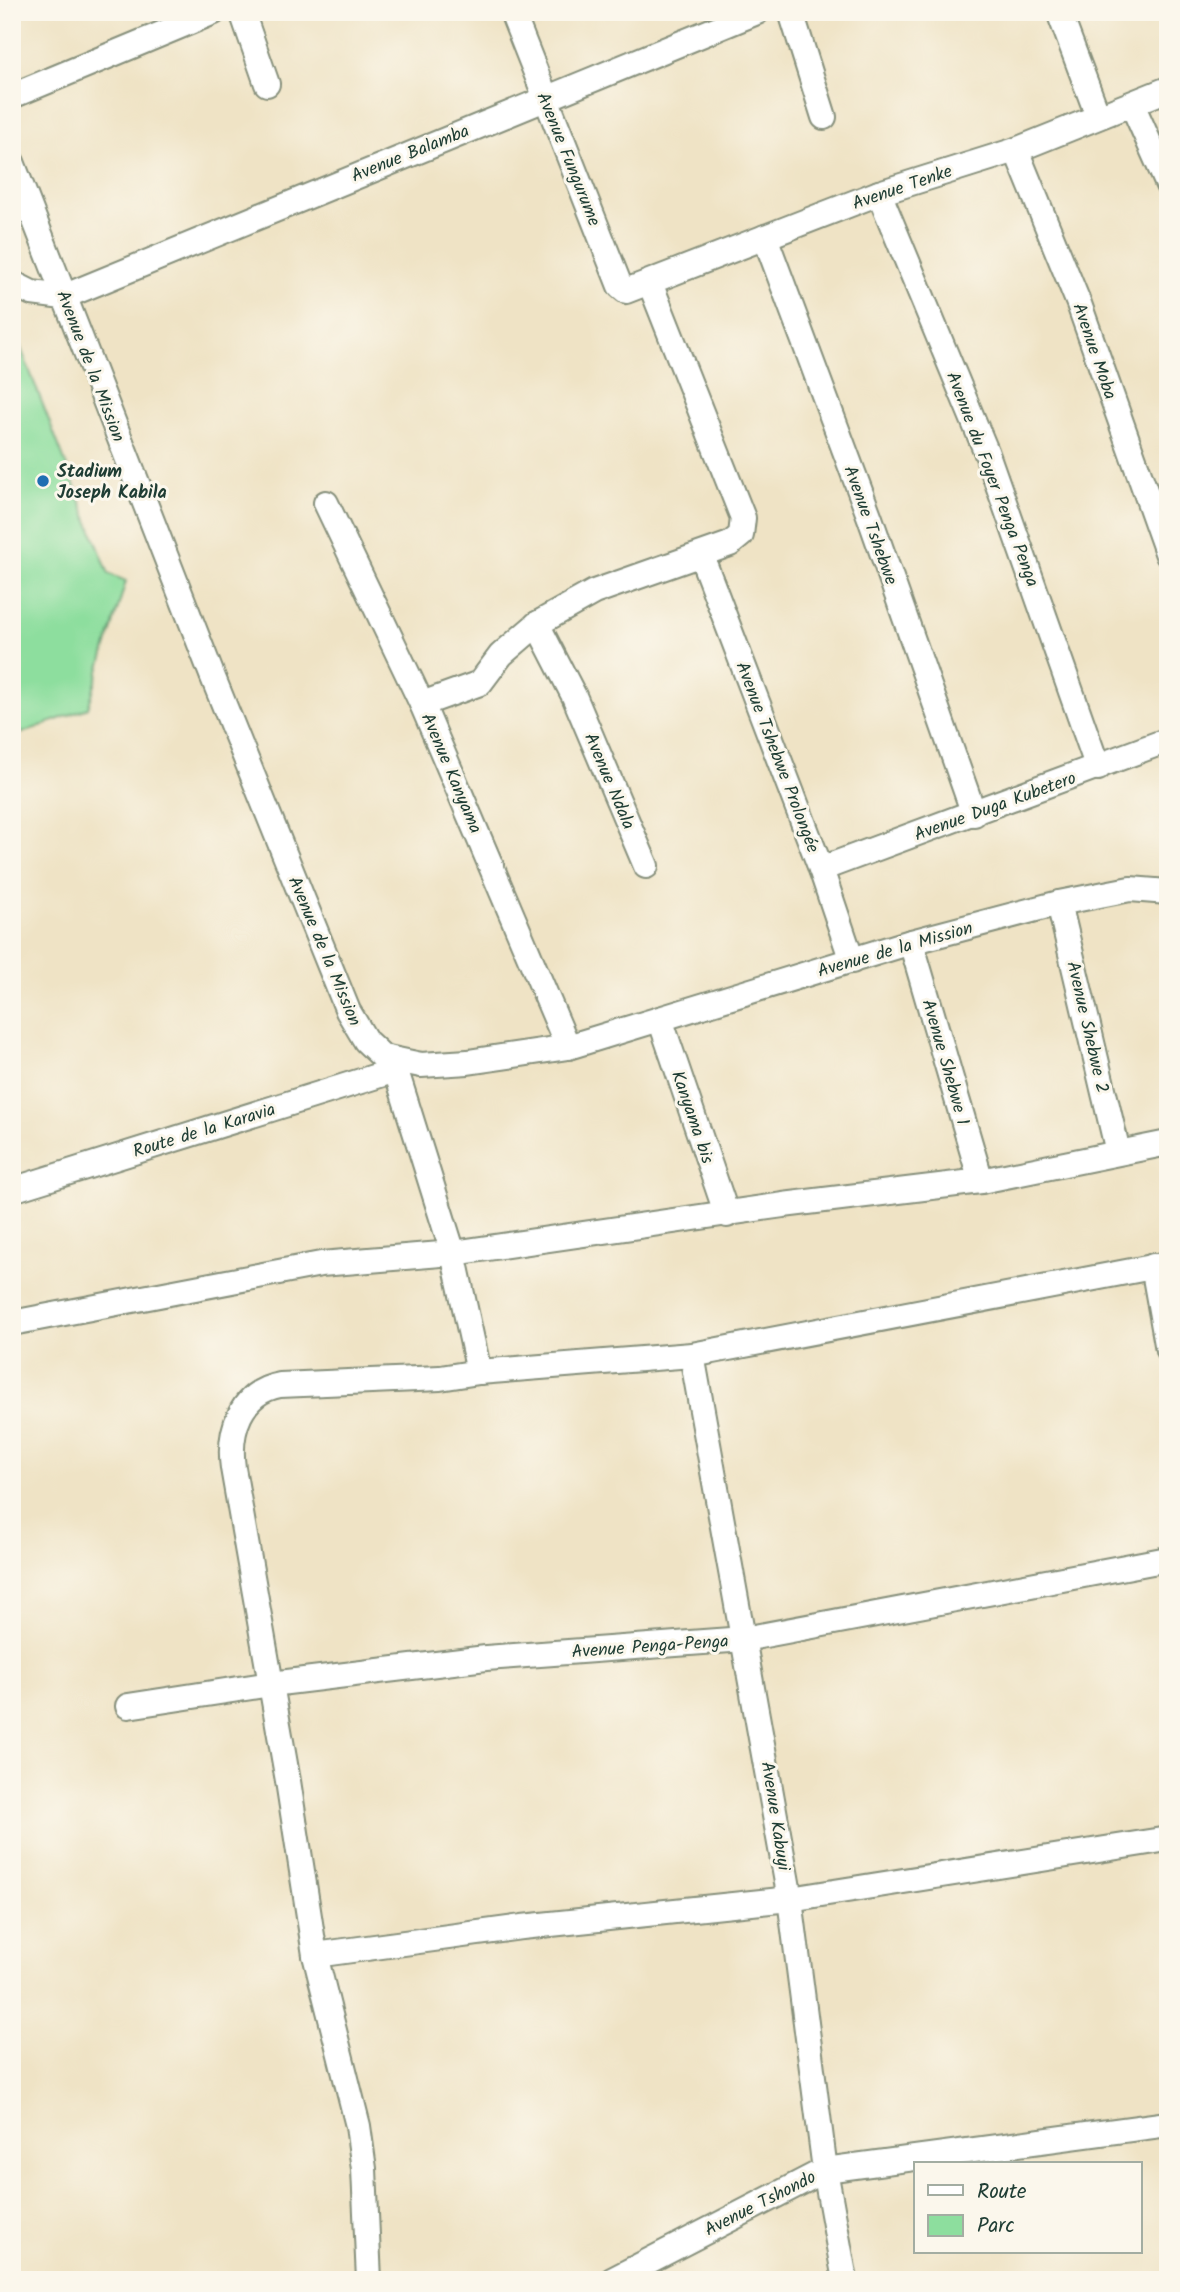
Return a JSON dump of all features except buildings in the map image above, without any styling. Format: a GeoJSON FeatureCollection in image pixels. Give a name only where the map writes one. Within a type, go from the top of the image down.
{"type":"FeatureCollection","features":[{"type":"Feature","properties":{"kind":"street"},"geometry":{"type":"LineString","coordinates":[[12,96],[214,12]]}},
{"type":"Feature","properties":{"kind":"street"},"geometry":{"type":"LineString","coordinates":[[242,12],[267,84]]}},
{"type":"Feature","properties":{"kind":"street","name":"Avenue Fungurume"},"geometry":{"type":"LineString","coordinates":[[512,12],[544,99],[620,286],[626,291],[644,286]]}},
{"type":"Feature","properties":{"kind":"street","name":"Avenue Balamba"},"geometry":{"type":"LineString","coordinates":[[63,297],[757,12]]}},
{"type":"Feature","properties":{"kind":"street"},"geometry":{"type":"LineString","coordinates":[[791,12],[824,117]]}},
{"type":"Feature","properties":{"kind":"street"},"geometry":{"type":"LineString","coordinates":[[1059,12],[1098,116]]}},
{"type":"Feature","properties":{"kind":"street","name":"Avenue Tenke"},"geometry":{"type":"LineString","coordinates":[[644,286],[878,193],[1016,149],[1168,89]]}},
{"type":"Feature","properties":{"kind":"street"},"geometry":{"type":"LineString","coordinates":[[1132,104],[1168,185]]}},
{"type":"Feature","properties":{"kind":"street","name":"Avenue Moba"},"geometry":{"type":"LineString","coordinates":[[1016,149],[1079,304],[1168,555]]}},
{"type":"Feature","properties":{"kind":"street","name":"Avenue de la Mission"},"geometry":{"type":"LineString","coordinates":[[12,162],[63,297],[348,1011],[366,1041],[395,1065],[447,1064],[568,1046],[911,942],[1059,902],[1130,889],[1168,892]]}},
{"type":"Feature","properties":{"kind":"street","name":"Avenue du Foyer Penga Penga"},"geometry":{"type":"LineString","coordinates":[[878,193],[986,451],[1098,768]]}},
{"type":"Feature","properties":{"kind":"street","name":"Avenue Tshebwe"},"geometry":{"type":"LineString","coordinates":[[765,237],[870,518],[974,814]]}},
{"type":"Feature","properties":{"kind":"street"},"geometry":{"type":"LineString","coordinates":[[12,283],[32,293],[63,297]]}},
{"type":"Feature","properties":{"kind":"street"},"geometry":{"type":"LineString","coordinates":[[422,704],[480,684],[501,655],[537,624],[594,592],[701,555],[737,540],[743,532],[743,518],[644,286]]}},
{"type":"Feature","properties":{"kind":"street","name":"Avenue Kanyama"},"geometry":{"type":"LineString","coordinates":[[326,503],[422,704],[568,1046]]}},
{"type":"Feature","properties":{"kind":"street","name":"Avenue Tshebwe Prolongée"},"geometry":{"type":"LineString","coordinates":[[701,555],[821,869],[852,961]]}},
{"type":"Feature","properties":{"kind":"street","name":"Avenue Ndala"},"geometry":{"type":"LineString","coordinates":[[537,624],[574,696],[646,866]]}},
{"type":"Feature","properties":{"kind":"street","name":"Avenue Duga Kubetero"},"geometry":{"type":"LineString","coordinates":[[821,869],[1168,740]]}},
{"type":"Feature","properties":{"kind":"street","name":"Avenue Shebwe 2"},"geometry":{"type":"LineString","coordinates":[[1059,902],[1118,1152]]}},
{"type":"Feature","properties":{"kind":"street","name":"Avenue Shebwe 1"},"geometry":{"type":"LineString","coordinates":[[911,942],[981,1181]]}},
{"type":"Feature","properties":{"kind":"street","name":"Kanyama bis"},"geometry":{"type":"LineString","coordinates":[[660,1019],[727,1215]]}},
{"type":"Feature","properties":{"kind":"street"},"geometry":{"type":"LineString","coordinates":[[395,1065],[453,1253],[480,1372]]}},
{"type":"Feature","properties":{"kind":"street","name":"Route de la Karavia"},"geometry":{"type":"LineString","coordinates":[[12,1191],[395,1065]]}},
{"type":"Feature","properties":{"kind":"street"},"geometry":{"type":"LineString","coordinates":[[12,1323],[321,1264],[453,1253],[981,1181],[1168,1143]]}},
{"type":"Feature","properties":{"kind":"street"},"geometry":{"type":"LineString","coordinates":[[369,2280],[364,2169],[358,2126],[314,1955],[271,1684],[230,1452],[233,1432],[242,1409],[268,1387],[280,1385],[399,1381],[692,1355],[1160,1265],[1168,1350]]}},
{"type":"Feature","properties":{"kind":"street","name":"Avenue Kabuyi"},"geometry":{"type":"LineString","coordinates":[[692,1355],[790,1899],[825,2170],[845,2280]]}},
{"type":"Feature","properties":{"kind":"street","name":"Avenue Penga-Penga"},"geometry":{"type":"LineString","coordinates":[[128,1706],[271,1684],[486,1658],[744,1639],[1168,1559]]}},
{"type":"Feature","properties":{"kind":"street"},"geometry":{"type":"LineString","coordinates":[[314,1955],[522,1927],[790,1899],[1168,1839]]}},
{"type":"Feature","properties":{"kind":"street","name":"Avenue Tshondo"},"geometry":{"type":"LineString","coordinates":[[612,2280],[825,2170],[1168,2124]]}},
{"type":"Feature","properties":{"kind":"green space","name":"Stadium Joseph Kabila"},"geometry":{"type":"Polygon","coordinates":[[[12,333],[16,336],[109,574],[126,581],[88,708],[12,737],[12,333]]]}},
{"type":"Feature","properties":{"kind":"place","name":"Stadium Joseph Kabila"},"geometry":{"type":"Point","coordinates":[43,481]}}]}
